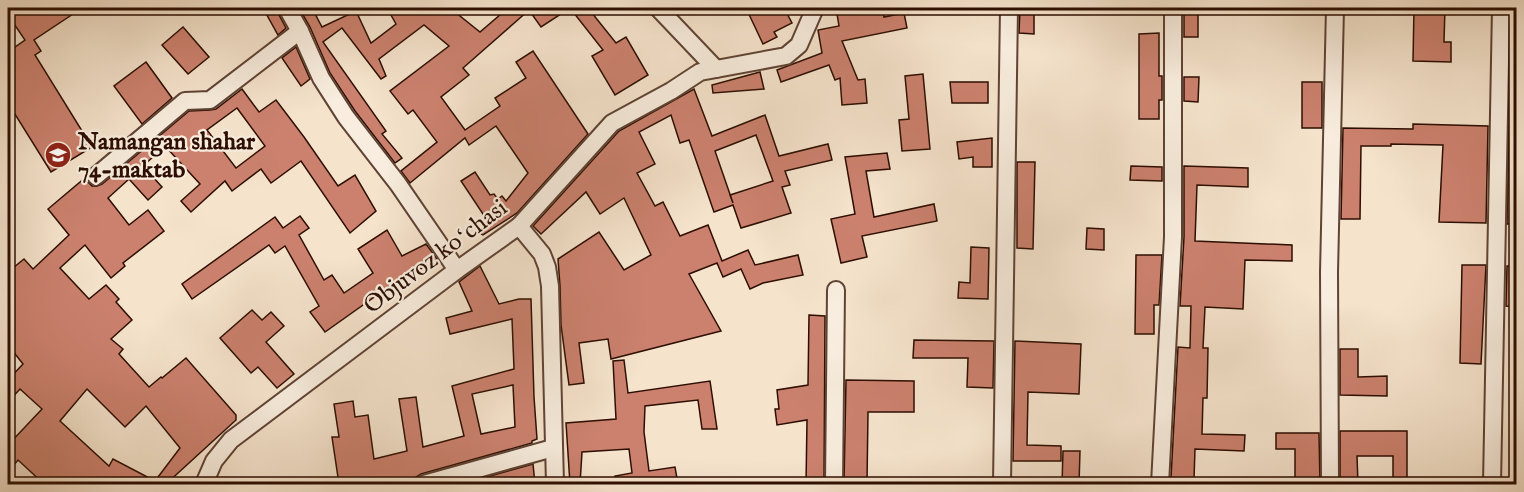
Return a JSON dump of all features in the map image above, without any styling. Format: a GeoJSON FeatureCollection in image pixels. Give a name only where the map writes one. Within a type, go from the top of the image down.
{"type":"FeatureCollection","features":[{"type":"Feature","properties":{"kind":"street"},"geometry":{"type":"LineString","coordinates":[[287,8],[321,78],[346,117],[398,184],[457,270]]}},
{"type":"Feature","properties":{"kind":"street"},"geometry":{"type":"LineString","coordinates":[[658,8],[716,69]]}},
{"type":"Feature","properties":{"kind":"street","name":"Objuvoz koʻchasi"},"geometry":{"type":"LineString","coordinates":[[204,484],[214,461],[231,440],[519,226],[612,123],[700,72],[786,56],[799,45],[815,8]]}},
{"type":"Feature","properties":{"kind":"street"},"geometry":{"type":"LineString","coordinates":[[1002,484],[1009,8]]}},
{"type":"Feature","properties":{"kind":"street"},"geometry":{"type":"LineString","coordinates":[[1160,484],[1173,237],[1173,8]]}},
{"type":"Feature","properties":{"kind":"street"},"geometry":{"type":"LineString","coordinates":[[1330,484],[1329,272],[1335,8]]}},
{"type":"Feature","properties":{"kind":"street"},"geometry":{"type":"LineString","coordinates":[[1492,484],[1501,8]]}},
{"type":"Feature","properties":{"kind":"street"},"geometry":{"type":"LineString","coordinates":[[96,176],[185,101],[210,99],[300,31]]}},
{"type":"Feature","properties":{"kind":"street"},"geometry":{"type":"LineString","coordinates":[[519,226],[542,254],[550,286],[555,484]]}},
{"type":"Feature","properties":{"kind":"street"},"geometry":{"type":"LineString","coordinates":[[834,484],[836,290]]}},
{"type":"Feature","properties":{"kind":"street"},"geometry":{"type":"LineString","coordinates":[[424,484],[553,448]]}},
{"type":"Feature","properties":{"kind":"building"},"geometry":{"type":"Polygon","coordinates":[[[8,8],[82,8],[34,40],[41,51],[35,55],[92,147],[51,172],[8,103],[8,52],[25,40],[8,15],[8,8]]]}},
{"type":"Feature","properties":{"kind":"building"},"geometry":{"type":"Polygon","coordinates":[[[263,8],[277,8],[286,28],[278,35],[263,8]]]}},
{"type":"Feature","properties":{"kind":"building"},"geometry":{"type":"Polygon","coordinates":[[[299,8],[312,8],[322,27],[356,11],[371,43],[396,24],[387,8],[450,8],[480,32],[508,8],[570,8],[541,27],[529,10],[463,68],[469,75],[441,97],[465,130],[500,106],[495,98],[526,78],[516,62],[533,51],[588,134],[517,213],[483,235],[481,234],[489,223],[461,181],[475,172],[490,195],[494,194],[498,199],[502,196],[506,201],[528,173],[496,126],[469,145],[465,138],[410,183],[401,171],[437,142],[413,110],[408,114],[390,91],[449,46],[424,25],[379,59],[386,76],[381,79],[342,28],[323,42],[386,131],[382,134],[402,158],[395,163],[355,111],[330,73],[299,8]]]}},
{"type":"Feature","properties":{"kind":"building"},"geometry":{"type":"Polygon","coordinates":[[[570,8],[588,8],[616,43],[626,37],[648,75],[615,95],[592,56],[603,50],[570,8]]]}},
{"type":"Feature","properties":{"kind":"building"},"geometry":{"type":"Polygon","coordinates":[[[746,8],[784,8],[792,23],[774,32],[777,37],[763,44],[746,8]]]}},
{"type":"Feature","properties":{"kind":"building"},"geometry":{"type":"Polygon","coordinates":[[[836,8],[882,8],[884,17],[904,13],[907,28],[842,41],[858,80],[865,79],[867,103],[842,105],[840,78],[835,80],[829,65],[781,82],[777,70],[822,53],[818,30],[839,26],[836,8]]]}},
{"type":"Feature","properties":{"kind":"building"},"geometry":{"type":"Polygon","coordinates":[[[1020,8],[1034,8],[1034,34],[1019,33],[1020,8]]]}},
{"type":"Feature","properties":{"kind":"building"},"geometry":{"type":"Polygon","coordinates":[[[1184,8],[1198,8],[1198,37],[1184,37],[1184,8]]]}},
{"type":"Feature","properties":{"kind":"building"},"geometry":{"type":"Polygon","coordinates":[[[1414,8],[1445,8],[1444,42],[1451,42],[1451,62],[1413,61],[1414,8]]]}},
{"type":"Feature","properties":{"kind":"building"},"geometry":{"type":"Polygon","coordinates":[[[183,27],[209,57],[188,74],[162,45],[183,27]]]}},
{"type":"Feature","properties":{"kind":"building"},"geometry":{"type":"Polygon","coordinates":[[[1159,33],[1159,76],[1162,76],[1162,100],[1159,100],[1159,119],[1139,119],[1139,34],[1159,33]]]}},
{"type":"Feature","properties":{"kind":"building"},"geometry":{"type":"Polygon","coordinates":[[[296,47],[310,79],[301,86],[282,58],[296,47]]]}},
{"type":"Feature","properties":{"kind":"building"},"geometry":{"type":"Polygon","coordinates":[[[146,62],[172,98],[142,124],[114,86],[146,62]]]}},
{"type":"Feature","properties":{"kind":"building"},"geometry":{"type":"Polygon","coordinates":[[[760,72],[764,89],[713,93],[712,85],[760,72]]]}},
{"type":"Feature","properties":{"kind":"building"},"geometry":{"type":"Polygon","coordinates":[[[923,74],[930,149],[902,151],[899,120],[909,119],[905,76],[923,74]]]}},
{"type":"Feature","properties":{"kind":"building"},"geometry":{"type":"Polygon","coordinates":[[[1184,77],[1199,77],[1198,102],[1184,101],[1184,77]]]}},
{"type":"Feature","properties":{"kind":"building"},"geometry":{"type":"Polygon","coordinates":[[[950,82],[988,82],[988,103],[952,103],[950,82]]]}},
{"type":"Feature","properties":{"kind":"building"},"geometry":{"type":"Polygon","coordinates":[[[1302,82],[1322,82],[1322,128],[1302,128],[1302,82]]]}},
{"type":"Feature","properties":{"kind":"building"},"geometry":{"type":"Polygon","coordinates":[[[242,89],[259,112],[276,100],[338,186],[355,175],[376,211],[350,233],[301,161],[271,183],[261,169],[232,191],[225,181],[191,212],[181,201],[200,184],[165,146],[143,166],[162,187],[148,200],[129,179],[108,198],[129,225],[148,210],[164,231],[123,263],[125,266],[111,278],[85,245],[60,268],[89,299],[106,285],[119,299],[116,302],[132,320],[111,339],[123,349],[119,354],[149,387],[186,358],[236,415],[236,420],[166,484],[44,484],[18,460],[8,472],[8,445],[42,409],[20,389],[8,402],[8,380],[23,364],[8,345],[8,272],[24,259],[33,269],[69,235],[48,209],[86,177],[92,186],[102,184],[189,111],[216,109],[242,89]],[[237,108],[207,130],[236,168],[265,146],[237,108]],[[87,389],[60,421],[109,466],[113,459],[155,481],[180,448],[146,406],[125,427],[87,389]]]}},
{"type":"Feature","properties":{"kind":"building"},"geometry":{"type":"Polygon","coordinates":[[[694,89],[712,136],[765,115],[779,156],[828,144],[832,160],[785,171],[790,185],[782,187],[791,213],[741,228],[733,205],[714,212],[689,140],[680,143],[671,115],[639,132],[655,164],[637,173],[655,206],[663,202],[680,236],[708,225],[722,261],[748,250],[755,265],[798,255],[803,275],[763,283],[750,289],[741,269],[723,277],[717,263],[689,274],[721,331],[611,359],[608,339],[579,343],[584,383],[569,385],[561,325],[558,259],[599,232],[624,270],[651,255],[624,198],[600,214],[586,192],[541,234],[533,226],[619,131],[694,89]],[[756,135],[715,151],[730,195],[773,181],[756,135]]]}},
{"type":"Feature","properties":{"kind":"building"},"geometry":{"type":"Polygon","coordinates":[[[1413,124],[1488,126],[1486,223],[1439,222],[1443,145],[1361,146],[1360,219],[1341,219],[1343,128],[1413,129],[1413,124]]]}},
{"type":"Feature","properties":{"kind":"building"},"geometry":{"type":"Polygon","coordinates":[[[1509,126],[1516,127],[1516,224],[1507,224],[1509,126]]]}},
{"type":"Feature","properties":{"kind":"building"},"geometry":{"type":"Polygon","coordinates":[[[992,138],[992,167],[973,167],[973,157],[959,159],[957,142],[992,138]]]}},
{"type":"Feature","properties":{"kind":"building"},"geometry":{"type":"Polygon","coordinates":[[[887,153],[890,169],[866,171],[874,217],[934,204],[937,221],[862,236],[867,257],[841,263],[831,219],[855,214],[845,157],[887,153]]]}},
{"type":"Feature","properties":{"kind":"building"},"geometry":{"type":"Polygon","coordinates":[[[1017,162],[1035,162],[1033,249],[1017,248],[1017,162]]]}},
{"type":"Feature","properties":{"kind":"building"},"geometry":{"type":"Polygon","coordinates":[[[1131,166],[1162,167],[1162,181],[1130,180],[1131,166]]]}},
{"type":"Feature","properties":{"kind":"building"},"geometry":{"type":"Polygon","coordinates":[[[1184,166],[1248,168],[1248,187],[1197,185],[1195,241],[1292,245],[1292,261],[1245,260],[1243,309],[1205,307],[1203,348],[1208,348],[1207,398],[1203,398],[1202,434],[1245,435],[1244,451],[1195,449],[1194,479],[1171,478],[1178,347],[1190,348],[1191,306],[1180,306],[1184,237],[1184,166]]]}},
{"type":"Feature","properties":{"kind":"building"},"geometry":{"type":"Polygon","coordinates":[[[300,216],[309,228],[299,235],[324,280],[332,275],[344,293],[373,273],[358,249],[387,230],[402,256],[426,244],[438,260],[397,281],[325,332],[310,312],[319,306],[285,246],[275,253],[269,245],[192,299],[182,284],[275,217],[283,228],[300,216]]]}},
{"type":"Feature","properties":{"kind":"building"},"geometry":{"type":"Polygon","coordinates":[[[1087,228],[1104,229],[1104,250],[1086,249],[1087,228]]]}},
{"type":"Feature","properties":{"kind":"building"},"geometry":{"type":"Polygon","coordinates":[[[971,247],[989,248],[988,299],[958,298],[959,282],[970,283],[971,247]]]}},
{"type":"Feature","properties":{"kind":"building"},"geometry":{"type":"Polygon","coordinates":[[[1136,255],[1162,255],[1159,305],[1154,305],[1154,334],[1135,334],[1136,255]]]}},
{"type":"Feature","properties":{"kind":"building"},"geometry":{"type":"Polygon","coordinates":[[[1462,265],[1486,265],[1481,364],[1460,363],[1462,265]]]}},
{"type":"Feature","properties":{"kind":"building"},"geometry":{"type":"Polygon","coordinates":[[[480,266],[499,304],[519,299],[531,299],[537,439],[532,443],[421,474],[416,477],[414,484],[387,484],[386,480],[339,484],[332,437],[339,437],[334,404],[353,401],[355,417],[368,415],[374,459],[407,451],[399,399],[416,397],[423,447],[464,436],[452,386],[514,369],[512,319],[450,334],[446,318],[472,311],[459,282],[480,266]],[[513,385],[472,394],[481,434],[515,427],[513,385]]]}},
{"type":"Feature","properties":{"kind":"building"},"geometry":{"type":"Polygon","coordinates":[[[1507,266],[1516,266],[1516,307],[1506,306],[1507,266]]]}},
{"type":"Feature","properties":{"kind":"building"},"geometry":{"type":"Polygon","coordinates":[[[252,310],[262,320],[271,312],[284,326],[266,342],[294,374],[277,388],[258,367],[251,373],[220,338],[252,310]]]}},
{"type":"Feature","properties":{"kind":"building"},"geometry":{"type":"Polygon","coordinates":[[[809,315],[825,316],[824,484],[806,484],[807,420],[777,425],[775,409],[779,409],[777,390],[808,385],[809,315]]]}},
{"type":"Feature","properties":{"kind":"building"},"geometry":{"type":"Polygon","coordinates":[[[914,340],[994,341],[993,388],[967,387],[968,358],[913,358],[914,340]]]}},
{"type":"Feature","properties":{"kind":"building"},"geometry":{"type":"Polygon","coordinates":[[[1015,341],[1081,344],[1079,394],[1028,392],[1027,445],[1061,446],[1061,461],[1013,461],[1015,341]]]}},
{"type":"Feature","properties":{"kind":"building"},"geometry":{"type":"Polygon","coordinates":[[[1340,349],[1358,349],[1358,377],[1387,376],[1387,396],[1340,395],[1340,349]]]}},
{"type":"Feature","properties":{"kind":"building"},"geometry":{"type":"Polygon","coordinates":[[[624,360],[628,393],[710,381],[717,429],[702,429],[698,400],[645,406],[644,432],[649,471],[675,467],[678,484],[616,484],[615,476],[632,473],[629,449],[582,452],[580,484],[570,484],[566,423],[616,419],[613,361],[624,360]]]}},
{"type":"Feature","properties":{"kind":"building"},"geometry":{"type":"Polygon","coordinates":[[[846,380],[914,381],[914,412],[868,412],[867,484],[844,484],[846,380]]]}},
{"type":"Feature","properties":{"kind":"building"},"geometry":{"type":"Polygon","coordinates":[[[1340,431],[1407,431],[1407,484],[1393,484],[1393,456],[1357,456],[1358,484],[1340,484],[1340,431]]]}},
{"type":"Feature","properties":{"kind":"building"},"geometry":{"type":"Polygon","coordinates":[[[1276,433],[1319,433],[1320,484],[1295,484],[1295,449],[1276,449],[1276,433]]]}},
{"type":"Feature","properties":{"kind":"building"},"geometry":{"type":"Polygon","coordinates":[[[1063,451],[1080,451],[1079,484],[1062,484],[1063,451]]]}},
{"type":"Feature","properties":{"kind":"building"},"geometry":{"type":"Polygon","coordinates":[[[533,464],[535,484],[461,484],[533,464]]]}},
{"type":"Feature","properties":{"kind":"place","name":"Namangan shahar 74-maktab"},"geometry":{"type":"Point","coordinates":[58,155]}}]}
